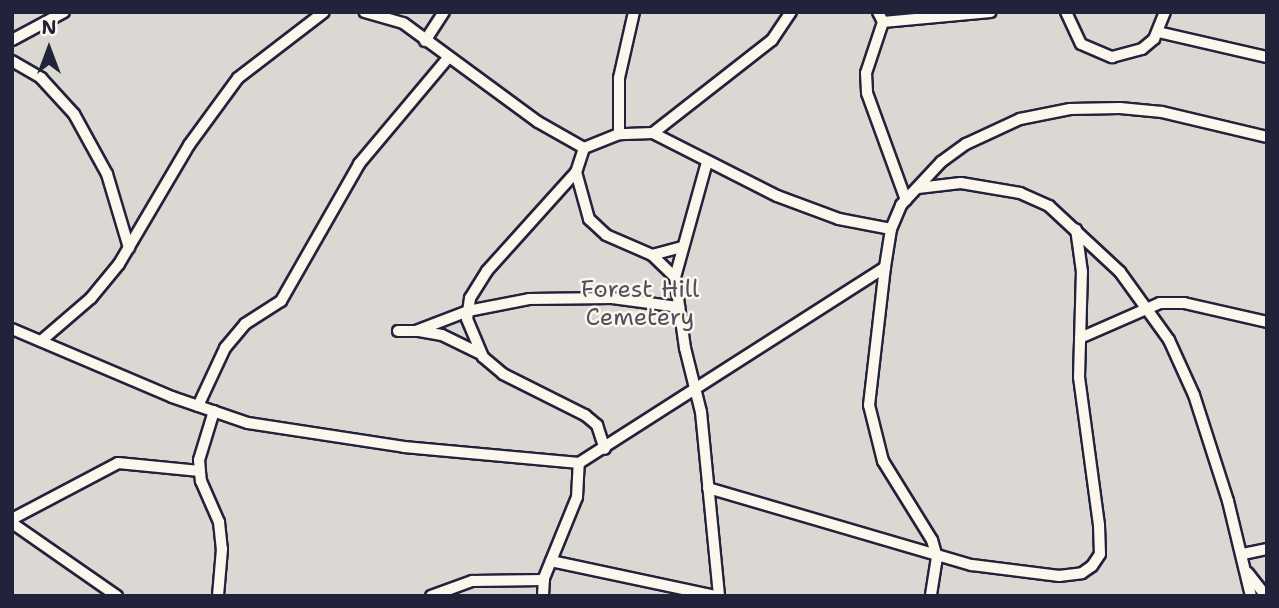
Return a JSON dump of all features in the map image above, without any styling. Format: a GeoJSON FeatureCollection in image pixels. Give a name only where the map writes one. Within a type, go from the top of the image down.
{"type":"FeatureCollection","features":[{"type":"Feature","properties":{"kind":"lane"},"geometry":{"type":"LineString","coordinates":[[12,40],[64,12]]}},
{"type":"Feature","properties":{"kind":"lane"},"geometry":{"type":"LineString","coordinates":[[41,341],[91,298],[129,248],[189,145],[239,78],[324,12]]}},
{"type":"Feature","properties":{"kind":"lane"},"geometry":{"type":"LineString","coordinates":[[365,12],[403,23],[538,122],[584,148]]}},
{"type":"Feature","properties":{"kind":"lane"},"geometry":{"type":"LineString","coordinates":[[425,41],[444,12]]}},
{"type":"Feature","properties":{"kind":"lane"},"geometry":{"type":"LineString","coordinates":[[619,134],[619,78],[634,12]]}},
{"type":"Feature","properties":{"kind":"lane"},"geometry":{"type":"LineString","coordinates":[[653,133],[772,40],[791,12]]}},
{"type":"Feature","properties":{"kind":"lane"},"geometry":{"type":"LineString","coordinates":[[906,200],[867,93],[866,73],[880,17],[991,12]]}},
{"type":"Feature","properties":{"kind":"lane"},"geometry":{"type":"LineString","coordinates":[[1066,12],[1081,44],[1112,57],[1142,49],[1158,32],[1165,12]]}},
{"type":"Feature","properties":{"kind":"lane"},"geometry":{"type":"LineString","coordinates":[[1158,32],[1267,57]]}},
{"type":"Feature","properties":{"kind":"lane"},"geometry":{"type":"LineString","coordinates":[[198,406],[225,348],[245,324],[281,301],[359,164],[448,58]]}},
{"type":"Feature","properties":{"kind":"lane"},"geometry":{"type":"LineString","coordinates":[[12,61],[41,78],[74,114],[107,173],[129,248]]}},
{"type":"Feature","properties":{"kind":"lane"},"geometry":{"type":"LineString","coordinates":[[931,596],[937,558],[932,540],[883,461],[869,405],[891,229],[906,200],[941,162],[997,128],[1070,109],[1162,112],[1267,137]]}},
{"type":"Feature","properties":{"kind":"lane"},"geometry":{"type":"LineString","coordinates":[[482,355],[474,341],[468,311],[470,298],[486,271],[576,172],[584,148],[619,134],[653,133],[777,196],[839,219],[891,229]]}},
{"type":"Feature","properties":{"kind":"lane"},"geometry":{"type":"LineString","coordinates":[[551,561],[718,596],[695,385],[675,276],[707,162]]}},
{"type":"Feature","properties":{"kind":"lane"},"geometry":{"type":"LineString","coordinates":[[576,172],[589,219],[606,235],[652,255],[675,276]]}},
{"type":"Feature","properties":{"kind":"lane"},"geometry":{"type":"LineString","coordinates":[[918,188],[961,183],[1020,193],[1049,206],[1076,229],[1148,307],[1194,395],[1243,554],[1251,596]]}},
{"type":"Feature","properties":{"kind":"lane"},"geometry":{"type":"LineString","coordinates":[[708,488],[937,558],[1059,576],[1082,573],[1092,566],[1100,554],[1099,525],[1084,430],[1080,338],[1082,272],[1076,229]]}},
{"type":"Feature","properties":{"kind":"lane"},"geometry":{"type":"LineString","coordinates":[[652,255],[682,247]]}},
{"type":"Feature","properties":{"kind":"lane"},"geometry":{"type":"LineString","coordinates":[[12,329],[198,406],[314,435],[579,463],[606,449],[695,385],[885,267]]}},
{"type":"Feature","properties":{"kind":"lane"},"geometry":{"type":"LineString","coordinates":[[416,331],[468,311],[569,297],[679,307]]}},
{"type":"Feature","properties":{"kind":"lane"},"geometry":{"type":"LineString","coordinates":[[1080,338],[1148,307],[1184,303],[1267,323]]}},
{"type":"Feature","properties":{"kind":"lane"},"geometry":{"type":"LineString","coordinates":[[398,331],[442,335],[482,355],[503,374],[584,415],[597,425],[606,449]]}},
{"type":"Feature","properties":{"kind":"lane"},"geometry":{"type":"LineString","coordinates":[[214,411],[199,460],[200,471],[219,522],[222,549],[218,596]]}},
{"type":"Feature","properties":{"kind":"lane"},"geometry":{"type":"LineString","coordinates":[[117,596],[12,521],[118,463],[200,471]]}},
{"type":"Feature","properties":{"kind":"lane"},"geometry":{"type":"LineString","coordinates":[[543,596],[544,580],[577,497],[579,463]]}},
{"type":"Feature","properties":{"kind":"lane"},"geometry":{"type":"LineString","coordinates":[[1243,554],[1267,549]]}},
{"type":"Feature","properties":{"kind":"lane"},"geometry":{"type":"LineString","coordinates":[[1246,571],[1266,596]]}},
{"type":"Feature","properties":{"kind":"lane"},"geometry":{"type":"LineString","coordinates":[[431,596],[472,581],[544,580]]}},
{"type":"Feature","properties":{"kind":"green space","name":"Forest Hill Cemetery"},"geometry":{"type":"Polygon","coordinates":[[[12,12],[1267,12],[1267,596],[12,596],[12,12]]]}}]}
